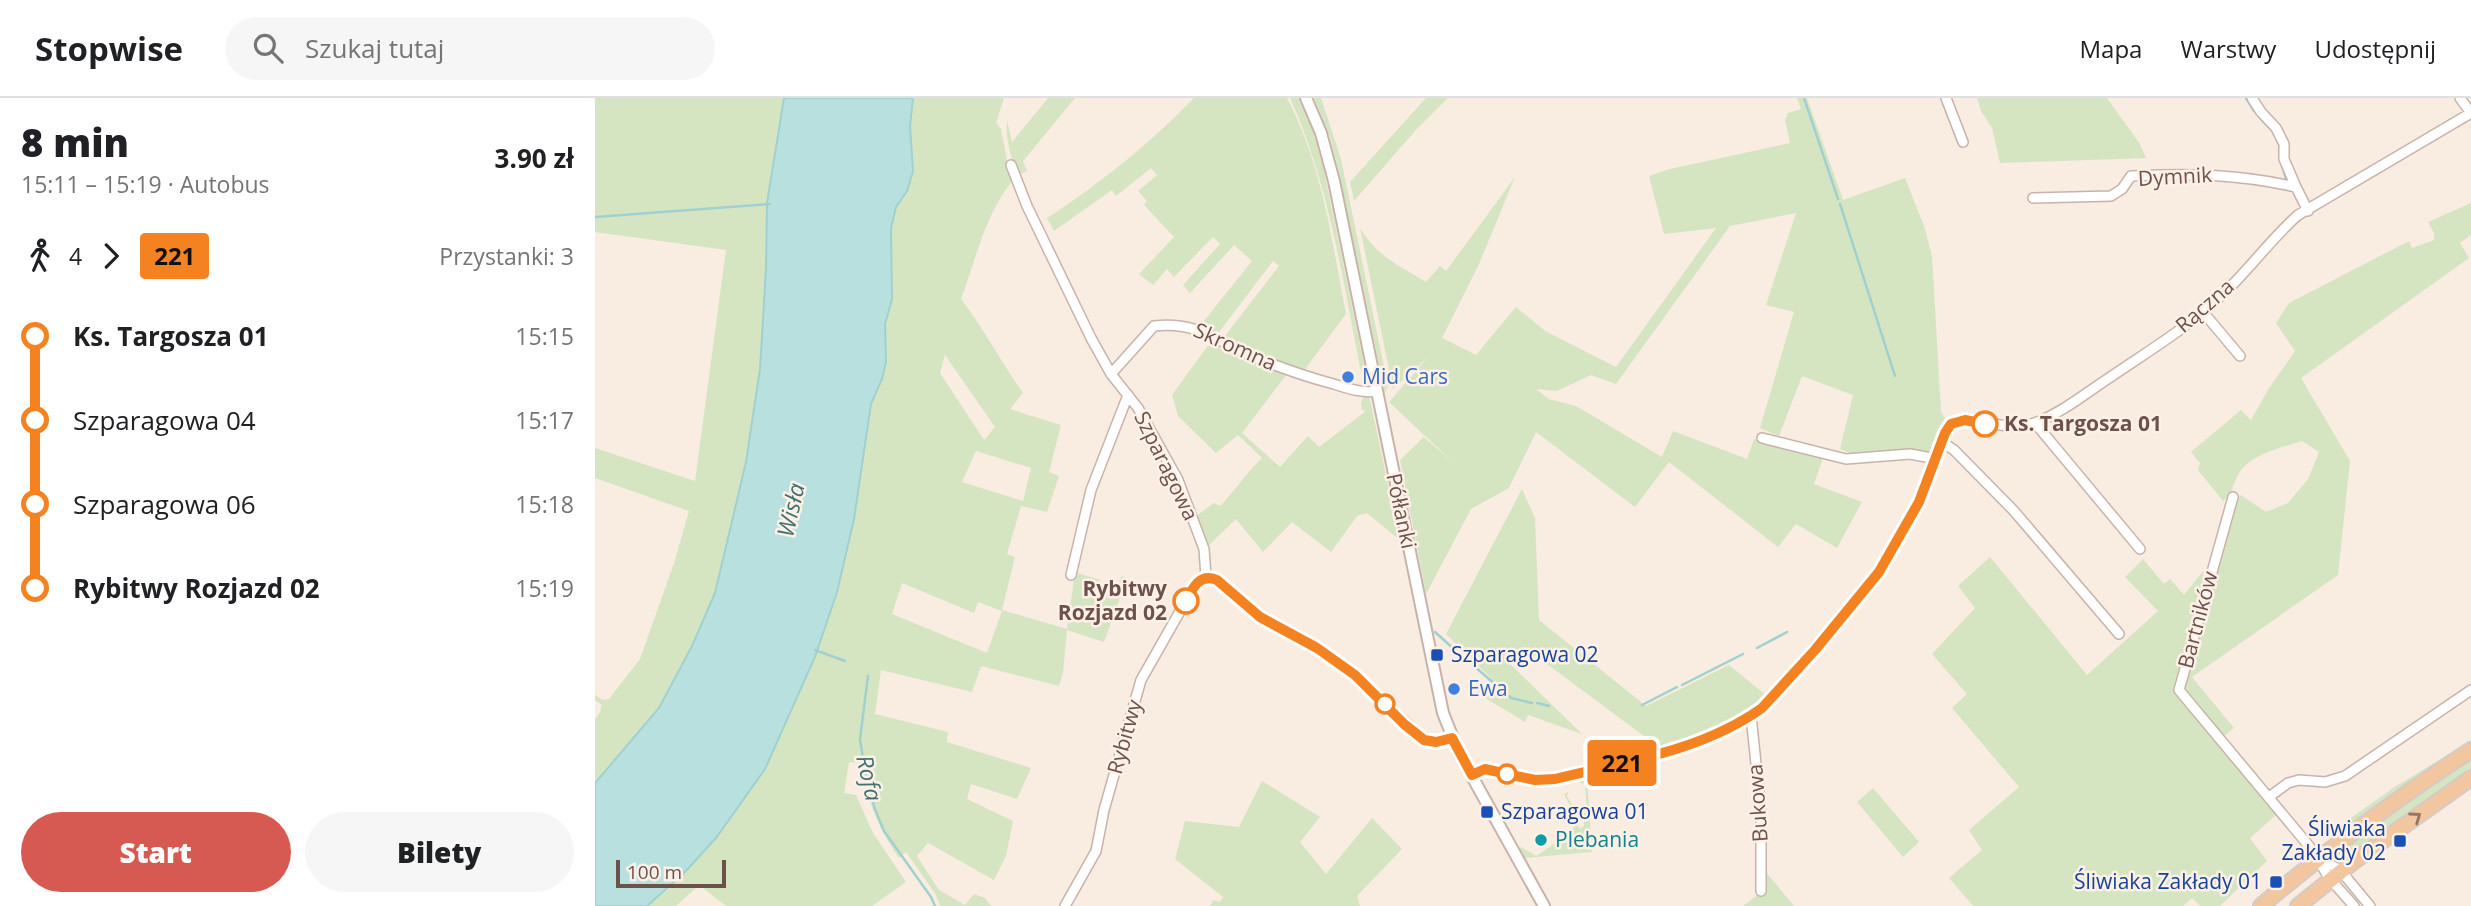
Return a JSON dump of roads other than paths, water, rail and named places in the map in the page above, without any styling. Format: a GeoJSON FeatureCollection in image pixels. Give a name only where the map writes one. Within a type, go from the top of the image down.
{"type":"FeatureCollection","features":[{"type":"Feature","properties":{"kind":"main road"},"geometry":{"type":"LineString","coordinates":[[2261,906],[2383,808],[2471,750]]}},
{"type":"Feature","properties":{"kind":"main road"},"geometry":{"type":"LineString","coordinates":[[2298,906],[2336,875],[2471,778]]}},
{"type":"Feature","properties":{"kind":"street","name":"Półłanki"},"geometry":{"type":"LineString","coordinates":[[1306,98],[1329,161],[1438,690],[1452,738],[1544,906]]}},
{"type":"Feature","properties":{"kind":"street"},"geometry":{"type":"LineString","coordinates":[[1946,98],[1963,142]]}},
{"type":"Feature","properties":{"kind":"street"},"geometry":{"type":"LineString","coordinates":[[2252,98],[2260,112],[2276,128],[2284,144],[2284,159],[2308,211]]}},
{"type":"Feature","properties":{"kind":"street"},"geometry":{"type":"LineString","coordinates":[[2460,98],[2471,113]]}},
{"type":"Feature","properties":{"kind":"street","name":"Rączna"},"geometry":{"type":"LineString","coordinates":[[1942,442],[1949,427],[1957,421],[1969,420],[2013,428],[2035,423],[2055,414],[2203,312],[2223,295],[2277,233],[2298,215],[2471,113]]}},
{"type":"Feature","properties":{"kind":"street","name":"Szparagowa"},"geometry":{"type":"LineString","coordinates":[[1011,165],[1027,206],[1091,338],[1156,440],[1187,502],[1204,549],[1206,578]]}},
{"type":"Feature","properties":{"kind":"street","name":"Dymnik"},"geometry":{"type":"LineString","coordinates":[[2033,198],[2111,196],[2122,189],[2131,176],[2186,173],[2250,177],[2296,187]]}},
{"type":"Feature","properties":{"kind":"street"},"geometry":{"type":"LineString","coordinates":[[2203,312],[2239,356]]}},
{"type":"Feature","properties":{"kind":"street","name":"Skromna"},"geometry":{"type":"LineString","coordinates":[[1111,373],[1154,326],[1174,324],[1185,325],[1293,373],[1363,392],[1377,391]]}},
{"type":"Feature","properties":{"kind":"street"},"geometry":{"type":"LineString","coordinates":[[1070,575],[1091,490],[1128,395]]}},
{"type":"Feature","properties":{"kind":"street"},"geometry":{"type":"LineString","coordinates":[[2035,423],[2140,550]]}},
{"type":"Feature","properties":{"kind":"street"},"geometry":{"type":"LineString","coordinates":[[1762,438],[1846,459],[1910,454],[1937,459]]}},
{"type":"Feature","properties":{"kind":"street"},"geometry":{"type":"LineString","coordinates":[[1472,775],[1485,769],[1535,780],[1555,779],[1694,743],[1751,716],[1779,691],[1879,572],[1919,502],[1942,442],[1954,450],[2014,511],[2119,634]]}},
{"type":"Feature","properties":{"kind":"street","name":"Bartników"},"geometry":{"type":"LineString","coordinates":[[2233,497],[2179,690],[2318,858]]}},
{"type":"Feature","properties":{"kind":"street"},"geometry":{"type":"LineString","coordinates":[[1206,578],[1220,582],[1260,617],[1317,648],[1346,668],[1424,740],[1436,742],[1452,738]]}},
{"type":"Feature","properties":{"kind":"street","name":"Rybitwy"},"geometry":{"type":"LineString","coordinates":[[1065,906],[1096,851],[1104,810],[1142,680],[1191,592],[1198,582],[1206,578]]}},
{"type":"Feature","properties":{"kind":"street"},"geometry":{"type":"LineString","coordinates":[[2269,797],[2288,783],[2311,780],[2325,782],[2345,776],[2471,690]]}},
{"type":"Feature","properties":{"kind":"street","name":"Bukowa"},"geometry":{"type":"LineString","coordinates":[[1751,716],[1760,799],[1761,891]]}},
{"type":"Feature","properties":{"kind":"street"},"geometry":{"type":"LineString","coordinates":[[2318,858],[2370,906]]}},
{"type":"Feature","properties":{"kind":"street"},"geometry":{"type":"LineString","coordinates":[[2336,875],[2354,906]]}},
{"type":"Feature","properties":{"kind":"water","name":"Wisła"},"geometry":{"type":"Polygon","coordinates":[[[784,98],[913,98],[910,126],[913,171],[907,191],[896,207],[891,228],[892,299],[885,324],[886,362],[871,404],[854,519],[837,592],[815,657],[765,769],[716,838],[684,873],[647,906],[595,906],[595,783],[659,708],[692,646],[715,593],[746,462],[760,369],[767,203],[784,98]]]}},
{"type":"Feature","properties":{"kind":"waterway"},"geometry":{"type":"LineString","coordinates":[[1804,98],[1838,199]]}},
{"type":"Feature","properties":{"kind":"waterway"},"geometry":{"type":"LineString","coordinates":[[2246,98],[2254,111]]}},
{"type":"Feature","properties":{"kind":"waterway"},"geometry":{"type":"LineString","coordinates":[[2260,118],[2275,134]]}},
{"type":"Feature","properties":{"kind":"waterway"},"geometry":{"type":"LineString","coordinates":[[2280,159],[2286,179]]}},
{"type":"Feature","properties":{"kind":"waterway"},"geometry":{"type":"LineString","coordinates":[[595,217],[770,204]]}},
{"type":"Feature","properties":{"kind":"waterway"},"geometry":{"type":"LineString","coordinates":[[1840,204],[1895,376]]}},
{"type":"Feature","properties":{"kind":"waterway"},"geometry":{"type":"LineString","coordinates":[[1435,632],[1466,660]]}},
{"type":"Feature","properties":{"kind":"waterway"},"geometry":{"type":"LineString","coordinates":[[1757,648],[1787,632]]}},
{"type":"Feature","properties":{"kind":"waterway","name":"Rofa"},"geometry":{"type":"LineString","coordinates":[[815,650],[845,661]]}},
{"type":"Feature","properties":{"kind":"waterway"},"geometry":{"type":"LineString","coordinates":[[1682,685],[1743,654]]}},
{"type":"Feature","properties":{"kind":"waterway"},"geometry":{"type":"LineString","coordinates":[[1474,666],[1511,698],[1532,703]]}},
{"type":"Feature","properties":{"kind":"waterway","name":"Rofa"},"geometry":{"type":"LineString","coordinates":[[868,676],[860,739],[866,778],[875,809],[884,831],[935,906]]}},
{"type":"Feature","properties":{"kind":"waterway"},"geometry":{"type":"LineString","coordinates":[[1642,705],[1677,687]]}},
{"type":"Feature","properties":{"kind":"waterway"},"geometry":{"type":"LineString","coordinates":[[1537,703],[1549,706]]}},
{"type":"Feature","properties":{"kind":"place","name":"Mid Cars"},"geometry":{"type":"Point","coordinates":[1348,377]}},
{"type":"Feature","properties":{"kind":"place","name":"Ks. Targosza 01"},"geometry":{"type":"Point","coordinates":[1985,424]}},
{"type":"Feature","properties":{"kind":"place","name":"Rybitwy Rozjazd 02"},"geometry":{"type":"Point","coordinates":[1186,601]}},
{"type":"Feature","properties":{"kind":"place","name":"Szparagowa 02"},"geometry":{"type":"Point","coordinates":[1437,655]}},
{"type":"Feature","properties":{"kind":"place","name":"Ewa"},"geometry":{"type":"Point","coordinates":[1454,689]}},
{"type":"Feature","properties":{"kind":"place","name":"Szparagowa 01"},"geometry":{"type":"Point","coordinates":[1487,812]}},
{"type":"Feature","properties":{"kind":"place","name":"Plebania"},"geometry":{"type":"Point","coordinates":[1541,840]}},
{"type":"Feature","properties":{"kind":"place","name":"Śliwiaka Zakłady 02"},"geometry":{"type":"Point","coordinates":[2400,841]}},
{"type":"Feature","properties":{"kind":"place","name":"Śliwiaka Zakłady 01"},"geometry":{"type":"Point","coordinates":[2276,882]}}]}
